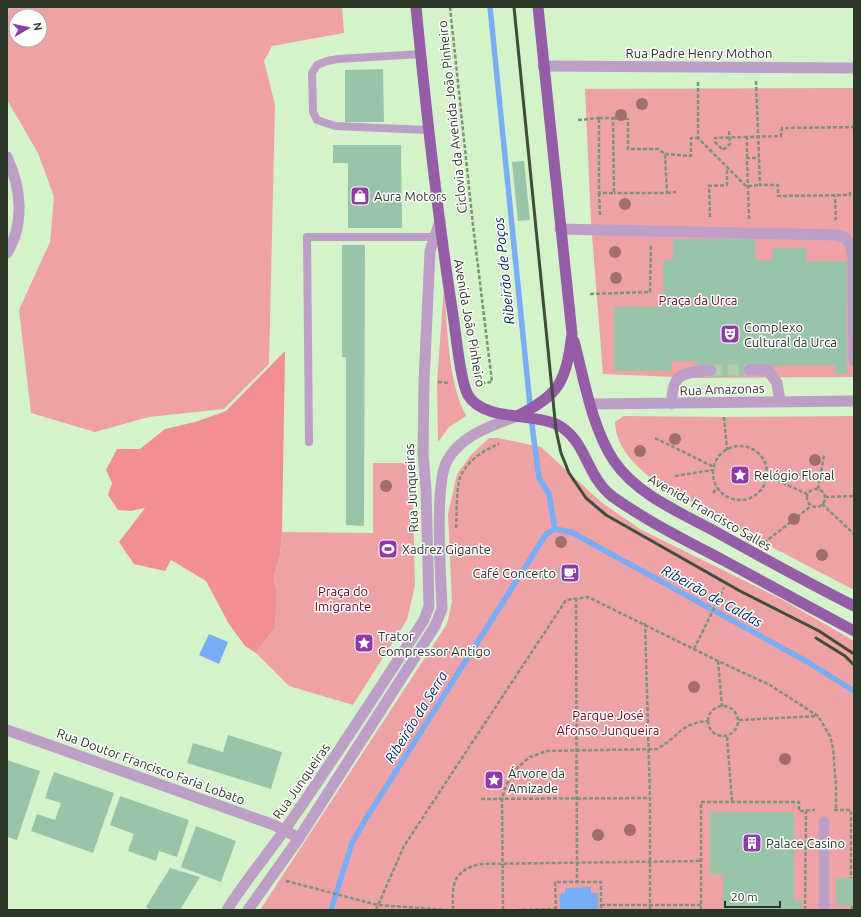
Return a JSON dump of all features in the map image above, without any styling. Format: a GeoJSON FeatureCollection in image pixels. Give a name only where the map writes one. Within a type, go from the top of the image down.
{"type":"FeatureCollection","features":[{"type":"Feature","properties":{"kind":"main road","name":"Avenida João Pinheiro"},"geometry":{"type":"LineString","coordinates":[[416,7],[428,130],[465,387],[473,401],[497,418],[517,416]]}},
{"type":"Feature","properties":{"kind":"main road"},"geometry":{"type":"LineString","coordinates":[[517,416],[541,405],[555,391],[564,375],[570,354],[572,334],[538,7]]}},
{"type":"Feature","properties":{"kind":"main road","name":"Avenida Francisco Salles"},"geometry":{"type":"LineString","coordinates":[[572,334],[602,438],[615,461],[635,484],[657,499],[854,606]]}},
{"type":"Feature","properties":{"kind":"main road"},"geometry":{"type":"LineString","coordinates":[[517,416],[542,420],[555,424],[573,437],[580,446],[598,483],[611,496],[684,539],[854,631]]}},
{"type":"Feature","properties":{"kind":"street","name":"Rua Padre Henry Mothon"},"geometry":{"type":"LineString","coordinates":[[543,66],[854,68]]}},
{"type":"Feature","properties":{"kind":"street"},"geometry":{"type":"LineString","coordinates":[[7,253],[19,227],[19,193],[8,161]]}},
{"type":"Feature","properties":{"kind":"street","name":"Rua Junqueiras"},"geometry":{"type":"LineString","coordinates":[[227,910],[241,888],[285,830],[369,705],[424,620],[429,606],[426,490],[423,453],[424,382],[430,251],[440,221]]}},
{"type":"Feature","properties":{"kind":"street"},"geometry":{"type":"LineString","coordinates":[[560,229],[837,235],[846,238],[851,247],[853,258],[854,361]]}},
{"type":"Feature","properties":{"kind":"street"},"geometry":{"type":"LineString","coordinates":[[672,404],[674,382],[684,373],[711,370]]}},
{"type":"Feature","properties":{"kind":"street"},"geometry":{"type":"LineString","coordinates":[[749,370],[768,370],[777,383],[780,401]]}},
{"type":"Feature","properties":{"kind":"street","name":"Rua Amazonas"},"geometry":{"type":"LineString","coordinates":[[591,404],[854,401]]}},
{"type":"Feature","properties":{"kind":"street"},"geometry":{"type":"LineString","coordinates":[[248,910],[299,838],[435,626],[442,609],[441,488],[446,461],[467,439],[497,418]]}},
{"type":"Feature","properties":{"kind":"street","name":"Rua Doutor Francisco Faria Lobato"},"geometry":{"type":"LineString","coordinates":[[7,730],[285,830],[299,838]]}},
{"type":"Feature","properties":{"kind":"street"},"geometry":{"type":"LineString","coordinates":[[824,822],[824,910]]}},
{"type":"Feature","properties":{"kind":"lane"},"geometry":{"type":"LineString","coordinates":[[421,54],[338,59],[317,65],[312,73],[312,112],[317,120],[335,126],[428,130]]}},
{"type":"Feature","properties":{"kind":"lane"},"geometry":{"type":"LineString","coordinates":[[309,442],[307,237],[434,237]]}},
{"type":"Feature","properties":{"kind":"path","name":"Ciclovia da Avenida João Pinheiro"},"geometry":{"type":"LineString","coordinates":[[450,7],[473,225],[492,382],[482,383]]}},
{"type":"Feature","properties":{"kind":"path"},"geometry":{"type":"LineString","coordinates":[[698,80],[698,138]]}},
{"type":"Feature","properties":{"kind":"path"},"geometry":{"type":"LineString","coordinates":[[756,81],[760,185]]}},
{"type":"Feature","properties":{"kind":"path"},"geometry":{"type":"LineString","coordinates":[[598,118],[600,229]]}},
{"type":"Feature","properties":{"kind":"path"},"geometry":{"type":"LineString","coordinates":[[578,120],[598,118],[628,119],[628,149],[658,149],[665,154],[691,156],[691,138],[698,138],[748,187]]}},
{"type":"Feature","properties":{"kind":"path"},"geometry":{"type":"LineString","coordinates":[[613,118],[614,193]]}},
{"type":"Feature","properties":{"kind":"path"},"geometry":{"type":"LineString","coordinates":[[730,131],[730,137],[730,144],[723,150],[715,142],[715,138],[730,137],[747,137],[757,136],[781,136],[782,128],[854,127]]}},
{"type":"Feature","properties":{"kind":"path"},"geometry":{"type":"LineString","coordinates":[[747,137],[749,221],[757,221]]}},
{"type":"Feature","properties":{"kind":"path"},"geometry":{"type":"LineString","coordinates":[[665,154],[667,193]]}},
{"type":"Feature","properties":{"kind":"path"},"geometry":{"type":"LineString","coordinates":[[747,158],[759,158]]}},
{"type":"Feature","properties":{"kind":"path"},"geometry":{"type":"LineString","coordinates":[[710,232],[708,186],[726,185],[727,167]]}},
{"type":"Feature","properties":{"kind":"path"},"geometry":{"type":"LineString","coordinates":[[748,187],[778,185],[778,196],[850,195],[850,191]]}},
{"type":"Feature","properties":{"kind":"path"},"geometry":{"type":"LineString","coordinates":[[599,193],[676,192]]}},
{"type":"Feature","properties":{"kind":"path"},"geometry":{"type":"LineString","coordinates":[[828,219],[836,219],[835,196]]}},
{"type":"Feature","properties":{"kind":"path"},"geometry":{"type":"LineString","coordinates":[[590,294],[650,292],[651,230]]}},
{"type":"Feature","properties":{"kind":"path"},"geometry":{"type":"LineString","coordinates":[[724,417],[727,450]]}},
{"type":"Feature","properties":{"kind":"path"},"geometry":{"type":"LineString","coordinates":[[655,438],[714,469]]}},
{"type":"Feature","properties":{"kind":"path"},"geometry":{"type":"LineString","coordinates":[[738,446],[747,447],[755,451],[762,458],[766,466],[764,484],[758,492],[747,499],[733,499],[726,496],[718,488],[713,475],[714,469],[717,459],[727,450],[738,446]]}},
{"type":"Feature","properties":{"kind":"path"},"geometry":{"type":"LineString","coordinates":[[818,488],[824,455]]}},
{"type":"Feature","properties":{"kind":"path"},"geometry":{"type":"LineString","coordinates":[[675,476],[714,469]]}},
{"type":"Feature","properties":{"kind":"path"},"geometry":{"type":"LineString","coordinates":[[766,476],[807,494]]}},
{"type":"Feature","properties":{"kind":"path"},"geometry":{"type":"LineString","coordinates":[[713,493],[718,488]]}},
{"type":"Feature","properties":{"kind":"path"},"geometry":{"type":"LineString","coordinates":[[818,488],[824,492],[825,498],[822,504],[817,507],[811,506],[807,500],[807,494],[811,490],[818,488]]}},
{"type":"Feature","properties":{"kind":"path"},"geometry":{"type":"LineString","coordinates":[[825,498],[854,496]]}},
{"type":"Feature","properties":{"kind":"path"},"geometry":{"type":"LineString","coordinates":[[822,504],[854,534]]}},
{"type":"Feature","properties":{"kind":"path"},"geometry":{"type":"LineString","coordinates":[[753,552],[811,506]]}},
{"type":"Feature","properties":{"kind":"path"},"geometry":{"type":"LineString","coordinates":[[694,649],[724,588]]}},
{"type":"Feature","properties":{"kind":"path"},"geometry":{"type":"LineString","coordinates":[[376,910],[404,846],[566,600],[588,597],[770,685],[818,716],[830,736],[833,748],[836,810]]}},
{"type":"Feature","properties":{"kind":"path"},"geometry":{"type":"LineString","coordinates":[[576,598],[577,882]]}},
{"type":"Feature","properties":{"kind":"path"},"geometry":{"type":"LineString","coordinates":[[645,624],[650,798],[650,910]]}},
{"type":"Feature","properties":{"kind":"path"},"geometry":{"type":"LineString","coordinates":[[718,661],[722,706]]}},
{"type":"Feature","properties":{"kind":"path"},"geometry":{"type":"LineString","coordinates":[[722,706],[734,710],[739,720],[737,729],[733,734],[727,737],[716,735],[711,730],[708,721],[712,710],[722,706]]}},
{"type":"Feature","properties":{"kind":"path"},"geometry":{"type":"LineString","coordinates":[[739,720],[818,716]]}},
{"type":"Feature","properties":{"kind":"path"},"geometry":{"type":"LineString","coordinates":[[503,910],[502,798],[512,774],[530,757],[547,751],[657,749],[669,743],[676,734],[694,722],[708,721]]}},
{"type":"Feature","properties":{"kind":"path"},"geometry":{"type":"LineString","coordinates":[[727,737],[732,802]]}},
{"type":"Feature","properties":{"kind":"path"},"geometry":{"type":"LineString","coordinates":[[480,799],[650,798]]}},
{"type":"Feature","properties":{"kind":"path"},"geometry":{"type":"LineString","coordinates":[[701,910],[701,802],[799,802],[799,811],[821,810]]}},
{"type":"Feature","properties":{"kind":"path"},"geometry":{"type":"LineString","coordinates":[[805,910],[806,810]]}},
{"type":"Feature","properties":{"kind":"path"},"geometry":{"type":"LineString","coordinates":[[828,810],[850,810],[851,878]]}},
{"type":"Feature","properties":{"kind":"path"},"geometry":{"type":"LineString","coordinates":[[453,910],[452,890],[460,872],[467,867],[479,864],[700,861]]}},
{"type":"Feature","properties":{"kind":"path"},"geometry":{"type":"LineString","coordinates":[[274,875],[286,881],[316,890],[378,905],[448,910]]}},
{"type":"Feature","properties":{"kind":"path"},"geometry":{"type":"LineString","coordinates":[[518,910],[556,910],[555,882],[601,882],[601,910]]}},
{"type":"Feature","properties":{"kind":"path"},"geometry":{"type":"LineString","coordinates":[[601,906],[701,905]]}},
{"type":"Feature","properties":{"kind":"green space"},"geometry":{"type":"Polygon","coordinates":[[[7,7],[342,7],[344,33],[272,46],[264,61],[275,105],[269,364],[224,409],[149,417],[95,432],[31,413],[19,310],[50,242],[54,197],[38,153],[7,100],[7,7]]]}},
{"type":"Feature","properties":{"kind":"green space"},"geometry":{"type":"Polygon","coordinates":[[[854,88],[854,377],[696,378],[603,374],[591,222],[585,89],[854,88]]]}},
{"type":"Feature","properties":{"kind":"green space"},"geometry":{"type":"Polygon","coordinates":[[[444,287],[449,353],[455,386],[466,416],[449,427],[438,442],[437,382],[444,287]]]}},
{"type":"Feature","properties":{"kind":"green space"},"geometry":{"type":"Polygon","coordinates":[[[624,416],[854,416],[854,590],[766,544],[653,480],[639,468],[622,448],[616,431],[615,422],[624,416]]]}},
{"type":"Feature","properties":{"kind":"green space","name":"Parque José Afonso Junqueira"},"geometry":{"type":"Polygon","coordinates":[[[489,438],[498,438],[541,447],[601,502],[640,529],[785,601],[854,641],[854,910],[260,910],[447,624],[452,602],[448,514],[457,474],[471,455],[489,438]]]}},
{"type":"Feature","properties":{"kind":"green space","name":"Praça do Imigrante"},"geometry":{"type":"Polygon","coordinates":[[[373,463],[412,463],[415,585],[407,620],[353,705],[289,686],[256,653],[275,628],[277,597],[274,576],[280,556],[282,532],[373,533],[373,463]]]}},
{"type":"Feature","properties":{"kind":"shaded area"},"geometry":{"type":"Polygon","coordinates":[[[285,351],[282,532],[280,556],[274,576],[277,597],[275,628],[256,653],[245,646],[229,624],[206,581],[171,560],[165,571],[134,564],[119,542],[145,508],[131,511],[118,510],[108,495],[112,483],[106,470],[117,449],[140,449],[165,429],[195,422],[226,411],[285,351]]]}},
{"type":"Feature","properties":{"kind":"water"},"geometry":{"type":"Polygon","coordinates":[[[209,634],[228,642],[219,664],[199,655],[209,634]]]}},
{"type":"Feature","properties":{"kind":"water"},"geometry":{"type":"Polygon","coordinates":[[[591,887],[591,893],[598,893],[598,910],[560,910],[559,894],[565,893],[565,888],[591,887]]]}},
{"type":"Feature","properties":{"kind":"building"},"geometry":{"type":"Polygon","coordinates":[[[383,69],[384,122],[345,122],[345,70],[383,69]]]}},
{"type":"Feature","properties":{"kind":"building"},"geometry":{"type":"Polygon","coordinates":[[[333,145],[401,145],[402,228],[348,228],[348,163],[333,163],[333,145]]]}},
{"type":"Feature","properties":{"kind":"building"},"geometry":{"type":"Polygon","coordinates":[[[524,161],[530,220],[518,221],[512,162],[524,161]]]}},
{"type":"Feature","properties":{"kind":"building","name":"Praça da Urca"},"geometry":{"type":"Polygon","coordinates":[[[673,239],[755,239],[755,260],[772,260],[772,248],[806,248],[806,261],[847,261],[847,373],[835,374],[835,365],[754,366],[749,370],[749,376],[711,377],[710,366],[697,366],[697,361],[671,361],[672,371],[614,371],[614,307],[663,307],[663,260],[673,260],[673,239]]]}},
{"type":"Feature","properties":{"kind":"building"},"geometry":{"type":"Polygon","coordinates":[[[342,245],[365,245],[364,526],[346,525],[346,357],[342,357],[342,245]]]}},
{"type":"Feature","properties":{"kind":"building","name":"Café Concerto"},"geometry":{"type":"Polygon","coordinates":[[[579,564],[581,579],[560,582],[558,567],[579,564]]]}},
{"type":"Feature","properties":{"kind":"building"},"geometry":{"type":"Polygon","coordinates":[[[228,735],[282,752],[271,789],[187,763],[193,743],[223,752],[228,735]]]}},
{"type":"Feature","properties":{"kind":"building"},"geometry":{"type":"Polygon","coordinates":[[[7,760],[40,771],[17,840],[7,837],[7,760]]]}},
{"type":"Feature","properties":{"kind":"building"},"geometry":{"type":"Polygon","coordinates":[[[54,772],[114,793],[93,853],[31,831],[37,814],[55,820],[61,803],[45,798],[54,772]]]}},
{"type":"Feature","properties":{"kind":"building"},"geometry":{"type":"Polygon","coordinates":[[[120,796],[189,820],[177,857],[159,851],[156,861],[128,851],[134,834],[110,825],[120,796]]]}},
{"type":"Feature","properties":{"kind":"building","name":"Palace Casino"},"geometry":{"type":"Polygon","coordinates":[[[710,812],[794,812],[794,901],[802,901],[802,910],[723,910],[723,874],[710,875],[710,812]]]}},
{"type":"Feature","properties":{"kind":"building"},"geometry":{"type":"Polygon","coordinates":[[[196,826],[236,841],[221,882],[181,867],[196,826]]]}},
{"type":"Feature","properties":{"kind":"building"},"geometry":{"type":"Polygon","coordinates":[[[170,868],[200,877],[180,910],[151,910],[146,907],[170,868]]]}},
{"type":"Feature","properties":{"kind":"building"},"geometry":{"type":"Polygon","coordinates":[[[836,878],[854,878],[854,906],[836,905],[836,878]]]}},
{"type":"Feature","properties":{"kind":"waterway","name":"Ribeirão de Poços"},"geometry":{"type":"LineString","coordinates":[[490,7],[532,425],[539,478],[549,494],[555,529]]}},
{"type":"Feature","properties":{"kind":"waterway","name":"Ribeirão de Caldas"},"geometry":{"type":"LineString","coordinates":[[555,529],[571,532],[806,661],[854,691]]}},
{"type":"Feature","properties":{"kind":"waterway","name":"Ribeirão da Serra"},"geometry":{"type":"LineString","coordinates":[[331,910],[352,843],[367,817],[546,534],[555,529]]}},
{"type":"Feature","properties":{"kind":"tunnel"},"geometry":{"type":"LineString","coordinates":[[711,370],[749,370]]}},
{"type":"Feature","properties":{"kind":"railway"},"geometry":{"type":"LineString","coordinates":[[514,7],[556,430],[561,453],[569,473],[586,498],[606,515],[740,591],[819,631],[854,654]]}},
{"type":"Feature","properties":{"kind":"railway"},"geometry":{"type":"LineString","coordinates":[[816,638],[845,656],[854,665]]}},
{"type":"Feature","properties":{"kind":"place","name":"Aura Motors"},"geometry":{"type":"Point","coordinates":[360,196]}},
{"type":"Feature","properties":{"kind":"place","name":"Complexo Cultural da Urca"},"geometry":{"type":"Point","coordinates":[730,334]}},
{"type":"Feature","properties":{"kind":"place","name":"Relógio Floral"},"geometry":{"type":"Point","coordinates":[740,475]}},
{"type":"Feature","properties":{"kind":"place","name":"Xadrez Gigante"},"geometry":{"type":"Point","coordinates":[388,549]}},
{"type":"Feature","properties":{"kind":"place","name":"Café Concerto"},"geometry":{"type":"Point","coordinates":[570,573]}},
{"type":"Feature","properties":{"kind":"place","name":"Trator Compressor Antigo"},"geometry":{"type":"Point","coordinates":[364,643]}},
{"type":"Feature","properties":{"kind":"place","name":"Árvore da Amizade"},"geometry":{"type":"Point","coordinates":[494,780]}},
{"type":"Feature","properties":{"kind":"place","name":"Palace Casino"},"geometry":{"type":"Point","coordinates":[752,843]}}]}
